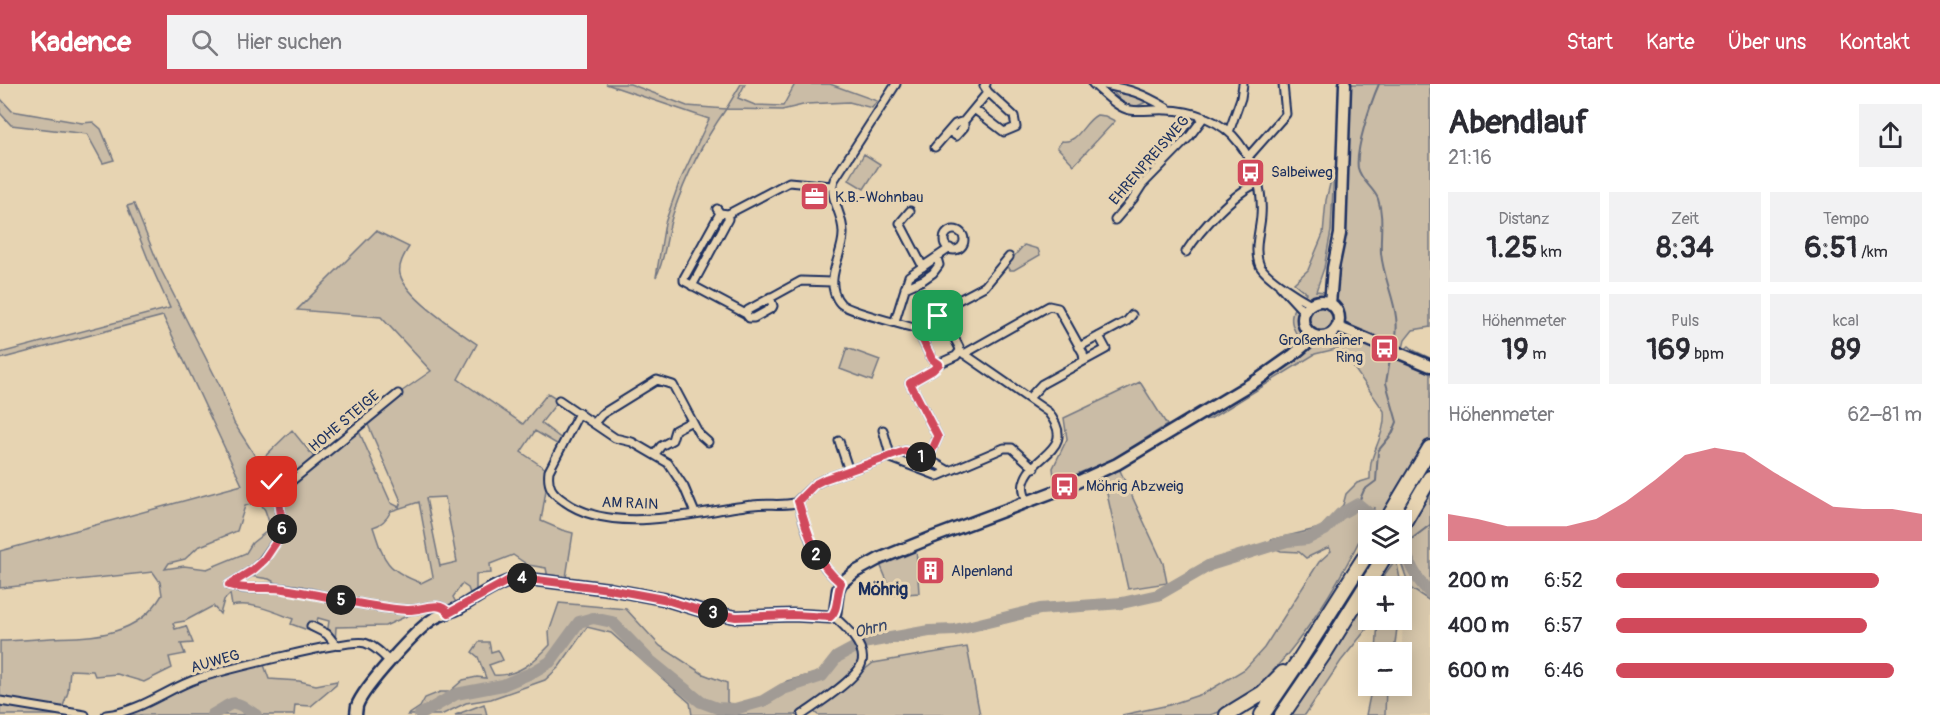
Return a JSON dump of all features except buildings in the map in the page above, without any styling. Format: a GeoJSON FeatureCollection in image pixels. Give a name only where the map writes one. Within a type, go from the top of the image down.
{"type":"FeatureCollection","features":[{"type":"Feature","properties":{"kind":"highway"},"geometry":{"type":"LineString","coordinates":[[1393,510],[1430,448]]}},
{"type":"Feature","properties":{"kind":"highway"},"geometry":{"type":"LineString","coordinates":[[1411,510],[1430,478]]}},
{"type":"Feature","properties":{"kind":"highway"},"geometry":{"type":"LineString","coordinates":[[1262,715],[1360,564]]}},
{"type":"Feature","properties":{"kind":"highway"},"geometry":{"type":"LineString","coordinates":[[1282,715],[1325,652],[1379,564]]}},
{"type":"Feature","properties":{"kind":"highway"},"geometry":{"type":"LineString","coordinates":[[1227,715],[1263,693],[1287,668],[1300,659]]}},
{"type":"Feature","properties":{"kind":"street"},"geometry":{"type":"LineString","coordinates":[[896,84],[832,186],[832,194],[843,227],[832,282],[836,298],[847,308],[917,328],[932,359],[939,364]]}},
{"type":"Feature","properties":{"kind":"street"},"geometry":{"type":"LineString","coordinates":[[974,109],[1004,132],[1016,127],[1014,116],[988,92],[984,86],[986,84]]}},
{"type":"Feature","properties":{"kind":"street"},"geometry":{"type":"LineString","coordinates":[[1093,84],[1128,110],[1169,110],[1204,117],[1229,132],[1239,142],[1248,157],[1258,183],[1261,215],[1258,257],[1260,265],[1264,272],[1278,284],[1316,305],[1336,310],[1339,316],[1337,327],[1330,335],[1324,337],[1310,333],[1303,324],[1316,305],[1334,268],[1340,234],[1345,84]]}},
{"type":"Feature","properties":{"kind":"street"},"geometry":{"type":"LineString","coordinates":[[1100,84],[1142,93],[1169,110]]}},
{"type":"Feature","properties":{"kind":"street"},"geometry":{"type":"LineString","coordinates":[[1229,132],[1241,98],[1243,84]]}},
{"type":"Feature","properties":{"kind":"street"},"geometry":{"type":"LineString","coordinates":[[1248,157],[1286,114],[1282,84]]}},
{"type":"Feature","properties":{"kind":"street"},"geometry":{"type":"LineString","coordinates":[[935,147],[955,124],[964,121],[988,92]]}},
{"type":"Feature","properties":{"kind":"street","name":"EHRENPREISWEG"},"geometry":{"type":"LineString","coordinates":[[1115,220],[1133,199],[1142,184],[1189,137],[1204,117]]}},
{"type":"Feature","properties":{"kind":"street"},"geometry":{"type":"LineString","coordinates":[[832,186],[789,182],[728,214],[718,211],[684,278],[684,281],[692,286],[746,315],[748,310],[801,281],[832,282]]}},
{"type":"Feature","properties":{"kind":"street"},"geometry":{"type":"LineString","coordinates":[[1186,252],[1219,212],[1242,190],[1258,183]]}},
{"type":"Feature","properties":{"kind":"street"},"geometry":{"type":"LineString","coordinates":[[910,211],[900,223],[923,267]]}},
{"type":"Feature","properties":{"kind":"street"},"geometry":{"type":"LineString","coordinates":[[692,286],[728,219],[728,214]]}},
{"type":"Feature","properties":{"kind":"street"},"geometry":{"type":"LineString","coordinates":[[895,321],[909,276],[950,248]]}},
{"type":"Feature","properties":{"kind":"street"},"geometry":{"type":"LineString","coordinates":[[917,328],[942,316],[951,304],[985,286],[1009,257]]}},
{"type":"Feature","properties":{"kind":"street"},"geometry":{"type":"LineString","coordinates":[[905,288],[933,273],[939,266],[937,258]]}},
{"type":"Feature","properties":{"kind":"street"},"geometry":{"type":"LineString","coordinates":[[928,459],[938,437],[910,383],[939,364],[1049,306],[1058,308],[1084,361]]}},
{"type":"Feature","properties":{"kind":"street"},"geometry":{"type":"LineString","coordinates":[[1079,347],[1127,321],[1132,315]]}},
{"type":"Feature","properties":{"kind":"street"},"geometry":{"type":"LineString","coordinates":[[942,316],[962,352],[1048,412],[1054,419],[1058,433],[1055,446],[1024,482],[1027,502]]}},
{"type":"Feature","properties":{"kind":"street"},"geometry":{"type":"LineString","coordinates":[[1337,327],[1430,366]]}},
{"type":"Feature","properties":{"kind":"street"},"geometry":{"type":"LineString","coordinates":[[833,616],[841,583],[855,572],[879,559],[939,534],[1027,502],[1117,464],[1267,373],[1310,333]]}},
{"type":"Feature","properties":{"kind":"street"},"geometry":{"type":"LineString","coordinates":[[1029,399],[1042,384],[1106,349],[1099,336]]}},
{"type":"Feature","properties":{"kind":"street"},"geometry":{"type":"LineString","coordinates":[[594,423],[602,414],[657,380],[673,385],[699,434],[708,442]]}},
{"type":"Feature","properties":{"kind":"street","name":"HOHE STEIGE"},"geometry":{"type":"LineString","coordinates":[[278,492],[398,394]]}},
{"type":"Feature","properties":{"kind":"street"},"geometry":{"type":"LineString","coordinates":[[559,400],[615,438],[632,442],[668,463],[676,474],[695,513]]}},
{"type":"Feature","properties":{"kind":"street","name":"AM RAIN"},"geometry":{"type":"LineString","coordinates":[[579,413],[549,471],[549,487],[554,495],[574,509],[621,519],[666,518],[756,505],[789,504],[798,501]]}},
{"type":"Feature","properties":{"kind":"street"},"geometry":{"type":"LineString","coordinates":[[655,454],[661,446],[672,440],[675,430],[692,421]]}},
{"type":"Feature","properties":{"kind":"street"},"geometry":{"type":"LineString","coordinates":[[883,430],[891,458]]}},
{"type":"Feature","properties":{"kind":"street"},"geometry":{"type":"LineString","coordinates":[[838,441],[849,471]]}},
{"type":"Feature","properties":{"kind":"street"},"geometry":{"type":"LineString","coordinates":[[891,458],[938,476],[1004,448],[1012,448],[1034,468]]}},
{"type":"Feature","properties":{"kind":"street"},"geometry":{"type":"LineString","coordinates":[[841,583],[827,570],[814,552],[798,501],[815,484],[825,479],[891,458],[905,451],[928,459],[949,471]]}},
{"type":"Feature","properties":{"kind":"street"},"geometry":{"type":"LineString","coordinates":[[259,463],[278,492],[283,532],[264,560],[229,585],[241,589],[279,588],[300,591],[378,608],[418,610],[439,605],[449,613]]}},
{"type":"Feature","properties":{"kind":"street"},"geometry":{"type":"LineString","coordinates":[[356,715],[357,706],[363,694],[426,625],[509,580],[521,578],[609,589],[663,599],[702,611],[736,617],[793,615],[826,618],[833,616]]}},
{"type":"Feature","properties":{"kind":"street"},"geometry":{"type":"LineString","coordinates":[[802,715],[853,676],[861,666],[862,655],[852,635],[833,616]]}},
{"type":"Feature","properties":{"kind":"street"},"geometry":{"type":"LineString","coordinates":[[311,626],[327,634],[335,644]]}},
{"type":"Feature","properties":{"kind":"street","name":"AUWEG"},"geometry":{"type":"LineString","coordinates":[[106,715],[123,713],[198,678],[335,644],[363,642],[376,648],[390,662]]}},
{"type":"Feature","properties":{"kind":"street"},"geometry":{"type":"LineString","coordinates":[[0,701],[85,715]]}},
{"type":"Feature","properties":{"kind":"shaded area"},"geometry":{"type":"Polygon","coordinates":[[[606,84],[630,84],[687,106],[726,109],[703,146],[683,187],[673,214],[662,262],[656,277],[665,223],[679,183],[709,119],[606,84]]]}},
{"type":"Feature","properties":{"kind":"shaded area"},"geometry":{"type":"Polygon","coordinates":[[[741,84],[745,84],[738,98],[755,105],[783,106],[795,84],[830,84],[877,101],[872,108],[849,102],[807,104],[782,110],[726,109],[741,84]]]}},
{"type":"Feature","properties":{"kind":"shaded area"},"geometry":{"type":"Polygon","coordinates":[[[1345,84],[1430,84],[1430,327],[1413,330],[1405,340],[1402,352],[1409,346],[1430,358],[1430,447],[1389,510],[1374,510],[1374,507],[1373,510],[1358,510],[1358,542],[1330,594],[1285,657],[1260,684],[1235,704],[1210,715],[1122,715],[1169,705],[1205,693],[1245,669],[1264,648],[1319,562],[1331,551],[1329,547],[1306,558],[1299,552],[1281,551],[1269,546],[1271,540],[1320,528],[1343,505],[1346,494],[1357,483],[1370,479],[1371,461],[1382,429],[1384,411],[1340,348],[1315,354],[1210,419],[1186,422],[1314,336],[1306,330],[1301,339],[1295,331],[1292,313],[1297,303],[1286,293],[1301,298],[1306,293],[1294,283],[1308,270],[1323,234],[1326,200],[1334,168],[1331,231],[1324,268],[1316,291],[1325,292],[1333,268],[1345,84]]]}},
{"type":"Feature","properties":{"kind":"shaded area"},"geometry":{"type":"Polygon","coordinates":[[[1113,92],[1135,94],[1146,102],[1133,108],[1124,104],[1113,92]]]}},
{"type":"Feature","properties":{"kind":"shaded area"},"geometry":{"type":"Polygon","coordinates":[[[0,98],[12,111],[82,123],[93,122],[101,129],[114,160],[103,163],[87,134],[11,125],[0,113],[0,98]]]}},
{"type":"Feature","properties":{"kind":"shaded area"},"geometry":{"type":"Polygon","coordinates":[[[1097,115],[1115,121],[1074,165],[1057,147],[1062,141],[1068,141],[1077,136],[1097,115]]]}},
{"type":"Feature","properties":{"kind":"shaded area"},"geometry":{"type":"Polygon","coordinates":[[[864,154],[880,164],[864,189],[849,180],[864,154]]]}},
{"type":"Feature","properties":{"kind":"shaded area"},"geometry":{"type":"Polygon","coordinates":[[[134,204],[160,268],[221,388],[234,423],[259,462],[292,430],[317,461],[357,427],[391,503],[399,507],[401,501],[366,420],[431,371],[381,317],[297,310],[376,231],[409,247],[403,257],[400,274],[411,293],[433,313],[477,344],[458,379],[523,424],[548,393],[559,400],[541,423],[563,440],[560,446],[535,431],[521,452],[549,471],[541,521],[573,533],[565,584],[549,583],[546,568],[528,565],[513,555],[490,564],[491,573],[476,574],[476,591],[470,593],[468,588],[462,584],[453,597],[459,608],[449,613],[444,607],[418,611],[385,626],[336,627],[335,644],[327,634],[329,621],[318,618],[313,632],[291,624],[293,619],[271,610],[247,605],[232,606],[230,594],[224,600],[220,614],[213,606],[185,621],[173,623],[175,629],[186,626],[193,643],[181,644],[185,654],[169,657],[172,668],[144,682],[117,674],[95,676],[93,671],[70,670],[68,692],[61,712],[85,715],[0,715],[0,641],[83,637],[114,631],[141,619],[162,595],[160,582],[153,572],[0,588],[0,551],[242,485],[163,316],[0,359],[0,353],[170,308],[127,206],[134,204]],[[445,497],[426,498],[440,566],[457,562],[445,497]],[[259,501],[245,506],[237,531],[198,547],[185,559],[169,563],[165,569],[184,566],[207,569],[246,553],[252,543],[271,528],[265,510],[259,501]],[[419,502],[391,511],[384,521],[373,527],[388,563],[400,574],[421,583],[433,577],[419,502]],[[243,575],[232,581],[241,589],[287,589],[269,579],[243,575]]]}},
{"type":"Feature","properties":{"kind":"shaded area"},"geometry":{"type":"Polygon","coordinates":[[[1024,245],[1038,249],[1040,255],[1010,270],[1007,264],[1024,245]]]}},
{"type":"Feature","properties":{"kind":"shaded area"},"geometry":{"type":"Polygon","coordinates":[[[847,348],[880,360],[872,381],[840,369],[847,348]]]}},
{"type":"Feature","properties":{"kind":"shaded area"},"geometry":{"type":"Polygon","coordinates":[[[1140,382],[1167,425],[1115,458],[1063,480],[1054,476],[1053,468],[1067,439],[1064,418],[1140,382]]]}},
{"type":"Feature","properties":{"kind":"shaded area"},"geometry":{"type":"Polygon","coordinates":[[[1117,464],[1163,563],[1167,583],[1128,589],[1106,489],[1099,473],[1117,464]]]}},
{"type":"Feature","properties":{"kind":"shaded area"},"geometry":{"type":"Polygon","coordinates":[[[1430,491],[1430,601],[1412,589],[1412,576],[1406,576],[1402,564],[1412,564],[1412,524],[1430,491]]]}},
{"type":"Feature","properties":{"kind":"shaded area"},"geometry":{"type":"Polygon","coordinates":[[[916,547],[919,593],[893,595],[880,564],[916,547]]]}},
{"type":"Feature","properties":{"kind":"shaded area"},"geometry":{"type":"Polygon","coordinates":[[[1392,564],[1397,564],[1399,576],[1383,576],[1392,564]]]}},
{"type":"Feature","properties":{"kind":"shaded area"},"geometry":{"type":"Polygon","coordinates":[[[1414,591],[1430,603],[1430,715],[1385,715],[1386,696],[1412,696],[1412,642],[1402,642],[1402,630],[1412,630],[1412,593],[1414,591]]]}},
{"type":"Feature","properties":{"kind":"shaded area"},"geometry":{"type":"Polygon","coordinates":[[[559,603],[626,609],[660,646],[703,674],[727,683],[727,702],[735,708],[769,695],[787,681],[828,670],[848,651],[856,648],[860,656],[855,671],[800,715],[692,715],[690,703],[611,633],[587,627],[559,667],[545,680],[491,699],[466,703],[441,715],[408,715],[420,707],[425,698],[440,692],[449,692],[463,680],[486,678],[478,657],[472,652],[479,642],[489,642],[491,652],[498,650],[503,660],[489,665],[494,675],[518,671],[532,662],[550,645],[549,632],[559,603]]]}},
{"type":"Feature","properties":{"kind":"shaded area"},"geometry":{"type":"Polygon","coordinates":[[[1358,613],[1358,630],[1366,630],[1341,661],[1305,715],[1289,715],[1358,613]]]}},
{"type":"Feature","properties":{"kind":"shaded area"},"geometry":{"type":"Polygon","coordinates":[[[1377,630],[1397,630],[1395,642],[1377,642],[1377,630]]]}},
{"type":"Feature","properties":{"kind":"shaded area"},"geometry":{"type":"Polygon","coordinates":[[[967,647],[980,715],[818,715],[813,711],[873,663],[967,647]]]}},
{"type":"Feature","properties":{"kind":"shaded area"},"geometry":{"type":"Polygon","coordinates":[[[263,662],[269,679],[299,681],[316,685],[337,681],[336,685],[311,706],[295,705],[294,715],[106,715],[123,713],[198,678],[263,662]]]}},
{"type":"Feature","properties":{"kind":"shaded area"},"geometry":{"type":"Polygon","coordinates":[[[1370,696],[1386,696],[1385,715],[1366,715],[1370,696]]]}},
{"type":"Feature","properties":{"kind":"shaded area"},"geometry":{"type":"Polygon","coordinates":[[[484,704],[487,715],[455,715],[484,704]]]}},
{"type":"Feature","properties":{"kind":"waterway"},"geometry":{"type":"LineString","coordinates":[[1379,84],[1361,138],[1358,168],[1376,195],[1380,206],[1381,253],[1397,324],[1393,348]]}},
{"type":"Feature","properties":{"kind":"waterway"},"geometry":{"type":"LineString","coordinates":[[1358,504],[1364,490],[1376,481],[1378,451],[1392,434],[1397,422],[1386,383],[1391,353]]}},
{"type":"Feature","properties":{"kind":"waterway","name":"Ohrn"},"geometry":{"type":"LineString","coordinates":[[420,715],[456,694],[503,685],[531,673],[550,662],[579,622],[593,618],[612,622],[648,659],[701,702],[717,708],[735,709],[763,701],[783,689],[822,676],[837,657],[863,643],[929,631],[955,630],[1040,609],[1122,603],[1158,595],[1210,565],[1287,541],[1307,539],[1325,530],[1340,514],[1358,504],[1365,510]]}},
{"type":"Feature","properties":{"kind":"waterway"},"geometry":{"type":"LineString","coordinates":[[1412,539],[1430,525]]}},
{"type":"Feature","properties":{"kind":"waterway","name":"Ohrn"},"geometry":{"type":"LineString","coordinates":[[1410,564],[1430,593]]}},
{"type":"Feature","properties":{"kind":"waterway","name":"Ohrn"},"geometry":{"type":"LineString","coordinates":[[212,715],[234,703],[256,715]]}},
{"type":"Feature","properties":{"kind":"place","name":"Salbeiweg"},"geometry":{"type":"Point","coordinates":[1250,172]}},
{"type":"Feature","properties":{"kind":"place","name":"K.B.-Wohnbau"},"geometry":{"type":"Point","coordinates":[814,197]}},
{"type":"Feature","properties":{"kind":"place","name":"Großenhainer Ring"},"geometry":{"type":"Point","coordinates":[1384,349]}},
{"type":"Feature","properties":{"kind":"place","name":"Möhrig Abzweig"},"geometry":{"type":"Point","coordinates":[1065,486]}},
{"type":"Feature","properties":{"kind":"place","name":"Alpenland"},"geometry":{"type":"Point","coordinates":[930,571]}},
{"type":"Feature","properties":{"kind":"district","name":"Möhrig"},"geometry":{"type":"Point","coordinates":[883,589]}},
{"type":"Feature","properties":{"kind":"route"},"geometry":{"type":"LineString","coordinates":[[272,482],[278,492],[283,532],[264,560],[229,585],[241,589],[279,588],[300,591],[378,608],[418,610],[439,605],[449,613],[494,587],[509,580],[521,578],[609,589],[663,599],[702,611],[741,618],[793,615],[826,618],[835,613],[841,583],[827,570],[814,552],[798,501],[815,484],[825,479],[891,458],[905,451],[928,459],[938,437],[910,383],[939,364],[932,359],[917,332],[918,326],[938,316]]}}]}
